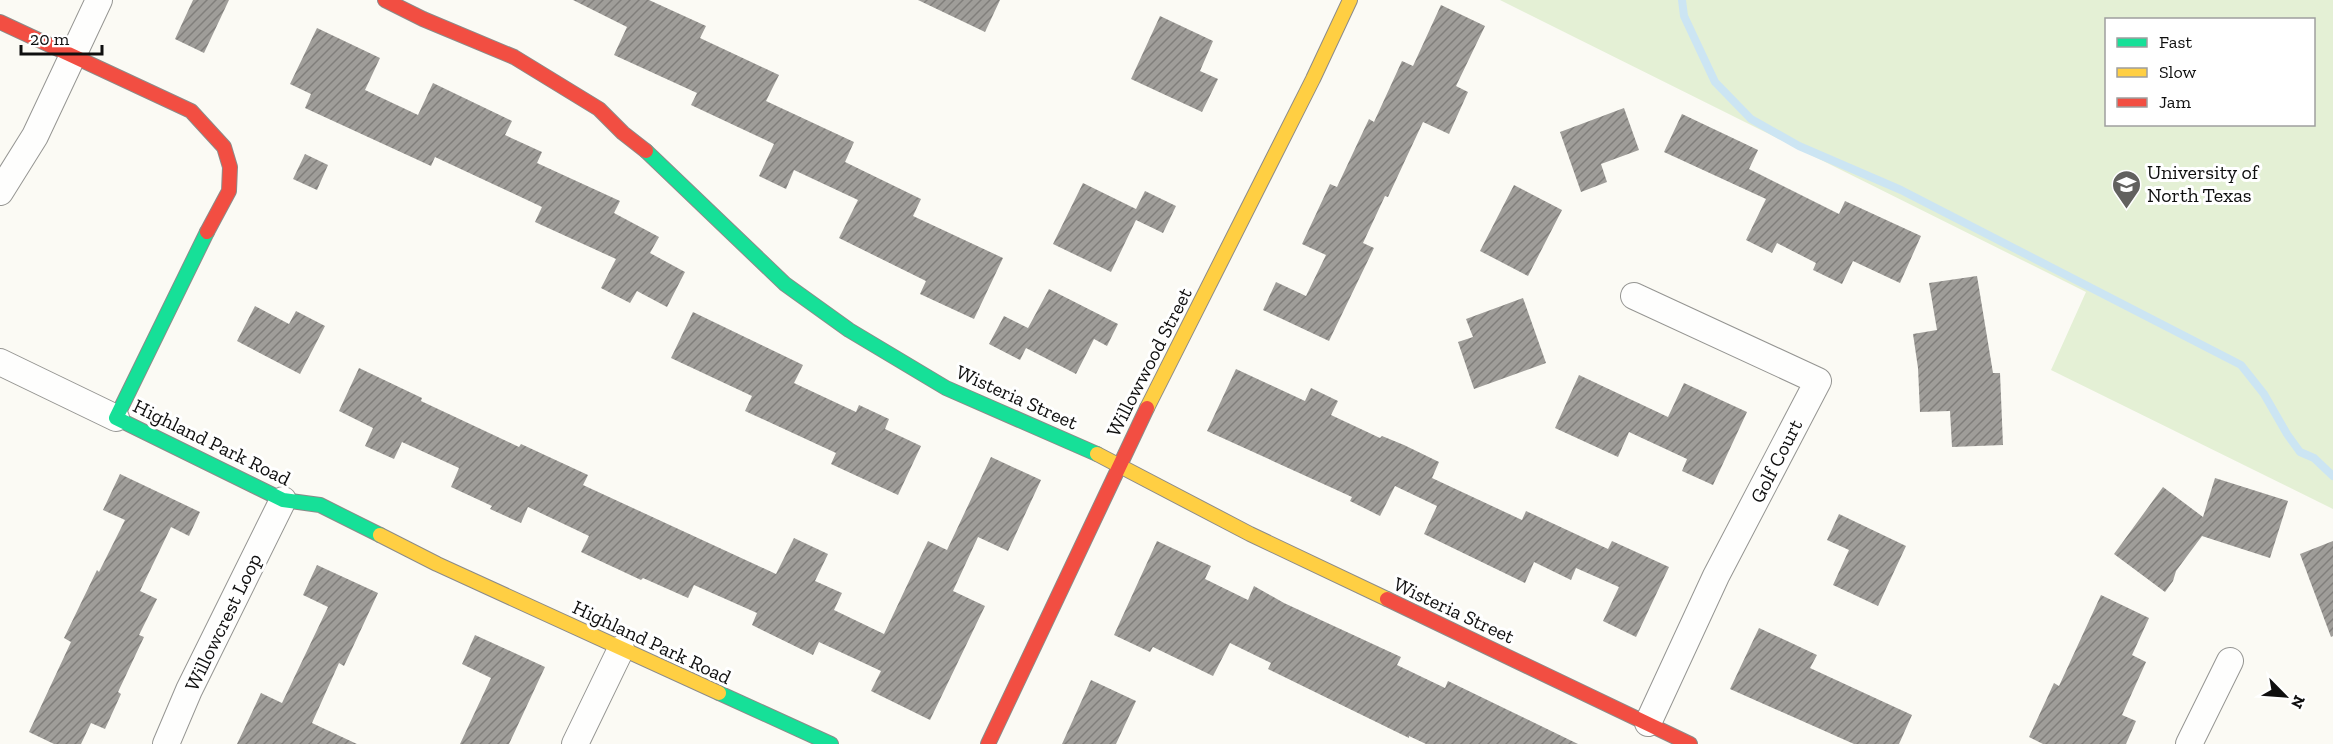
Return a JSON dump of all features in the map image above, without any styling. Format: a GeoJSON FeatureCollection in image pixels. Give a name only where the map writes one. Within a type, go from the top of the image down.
{"type":"FeatureCollection","features":[{"type":"Feature","properties":{"kind":"street"},"geometry":{"type":"LineString","coordinates":[[0,192],[35,136],[99,0]]}},
{"type":"Feature","properties":{"kind":"street","name":"Wisteria Street"},"geometry":{"type":"LineString","coordinates":[[385,0],[423,19],[514,57],[599,109],[623,133],[652,155],[785,284],[849,330],[946,388],[1119,464],[1250,534],[1690,744]]}},
{"type":"Feature","properties":{"kind":"street","name":"Willowwood Street"},"geometry":{"type":"LineString","coordinates":[[988,744],[1119,464],[1313,79],[1350,0]]}},
{"type":"Feature","properties":{"kind":"street","name":"Highland Park Road"},"geometry":{"type":"LineString","coordinates":[[0,22],[191,111],[224,147],[230,166],[229,191],[189,265],[116,418],[283,500],[320,505],[437,564],[831,744]]}},
{"type":"Feature","properties":{"kind":"street","name":"Golf Court"},"geometry":{"type":"LineString","coordinates":[[1634,296],[1818,381],[1716,576],[1648,723]]}},
{"type":"Feature","properties":{"kind":"street"},"geometry":{"type":"LineString","coordinates":[[0,362],[116,418]]}},
{"type":"Feature","properties":{"kind":"street","name":"Willowcrest Loop"},"geometry":{"type":"LineString","coordinates":[[166,744],[189,690],[283,500]]}},
{"type":"Feature","properties":{"kind":"street"},"geometry":{"type":"LineString","coordinates":[[575,744],[621,649]]}},
{"type":"Feature","properties":{"kind":"street"},"geometry":{"type":"LineString","coordinates":[[2189,744],[2230,661]]}},
{"type":"Feature","properties":{"kind":"green space","name":"University of North Texas"},"geometry":{"type":"Polygon","coordinates":[[[1500,0],[2333,0],[2333,509],[2051,370],[2086,292],[1500,0]]]}},
{"type":"Feature","properties":{"kind":"building"},"geometry":{"type":"Polygon","coordinates":[[[193,0],[229,0],[204,53],[175,39],[193,0]]]}},
{"type":"Feature","properties":{"kind":"building"},"geometry":{"type":"Polygon","coordinates":[[[573,0],[649,0],[706,26],[700,38],[779,75],[766,101],[854,142],[845,162],[921,199],[913,216],[1003,258],[974,319],[920,294],[926,281],[839,238],[858,200],[794,170],[786,189],[759,176],[774,144],[691,105],[697,93],[614,55],[627,27],[573,0]]]}},
{"type":"Feature","properties":{"kind":"building"},"geometry":{"type":"Polygon","coordinates":[[[918,0],[1000,0],[985,32],[918,0]]]}},
{"type":"Feature","properties":{"kind":"building"},"geometry":{"type":"Polygon","coordinates":[[[1441,5],[1485,26],[1456,86],[1468,92],[1449,134],[1423,122],[1388,197],[1385,196],[1363,243],[1374,248],[1329,341],[1263,310],[1276,282],[1306,296],[1326,255],[1302,244],[1330,184],[1337,187],[1369,119],[1374,122],[1402,61],[1413,66],[1441,5]]]}},
{"type":"Feature","properties":{"kind":"building"},"geometry":{"type":"Polygon","coordinates":[[[1160,16],[1213,41],[1200,71],[1218,79],[1202,112],[1131,79],[1160,16]]]}},
{"type":"Feature","properties":{"kind":"building"},"geometry":{"type":"Polygon","coordinates":[[[317,28],[380,58],[365,90],[418,115],[433,83],[512,121],[505,135],[542,152],[537,163],[620,201],[614,213],[659,237],[650,253],[685,272],[667,307],[637,291],[630,303],[601,288],[616,259],[535,222],[542,207],[435,157],[431,166],[305,108],[311,94],[290,84],[317,28]]]}},
{"type":"Feature","properties":{"kind":"building"},"geometry":{"type":"Polygon","coordinates":[[[1624,108],[1639,150],[1601,164],[1607,182],[1581,192],[1560,132],[1624,108]]]}},
{"type":"Feature","properties":{"kind":"building"},"geometry":{"type":"Polygon","coordinates":[[[1682,114],[1758,150],[1749,169],[1839,214],[1845,201],[1921,236],[1900,283],[1853,261],[1842,284],[1813,270],[1816,263],[1777,243],[1772,253],[1746,240],[1766,199],[1664,152],[1682,114]]]}},
{"type":"Feature","properties":{"kind":"building"},"geometry":{"type":"Polygon","coordinates":[[[305,154],[328,165],[317,190],[293,179],[305,154]]]}},
{"type":"Feature","properties":{"kind":"building"},"geometry":{"type":"Polygon","coordinates":[[[1083,183],[1136,209],[1145,191],[1176,206],[1163,233],[1136,220],[1111,272],[1053,244],[1083,183]]]}},
{"type":"Feature","properties":{"kind":"building"},"geometry":{"type":"Polygon","coordinates":[[[1514,185],[1562,210],[1528,276],[1480,251],[1514,185]]]}},
{"type":"Feature","properties":{"kind":"building"},"geometry":{"type":"Polygon","coordinates":[[[1977,276],[1993,373],[2000,373],[2003,445],[1952,447],[1950,411],[1920,412],[1918,368],[1913,334],[1937,330],[1929,283],[1977,276]]]}},
{"type":"Feature","properties":{"kind":"building"},"geometry":{"type":"Polygon","coordinates":[[[1049,289],[1118,324],[1107,346],[1094,339],[1076,374],[1026,348],[1020,360],[989,344],[1004,316],[1028,328],[1049,289]]]}},
{"type":"Feature","properties":{"kind":"building"},"geometry":{"type":"Polygon","coordinates":[[[1523,298],[1546,363],[1474,389],[1458,342],[1473,337],[1466,319],[1523,298]]]}},
{"type":"Feature","properties":{"kind":"building"},"geometry":{"type":"Polygon","coordinates":[[[255,306],[289,324],[296,311],[325,326],[300,374],[237,341],[255,306]]]}},
{"type":"Feature","properties":{"kind":"building"},"geometry":{"type":"Polygon","coordinates":[[[693,312],[803,365],[794,383],[856,412],[859,405],[889,419],[885,429],[921,446],[898,495],[831,464],[836,453],[745,411],[752,396],[671,358],[693,312]]]}},
{"type":"Feature","properties":{"kind":"building"},"geometry":{"type":"Polygon","coordinates":[[[359,368],[422,398],[421,401],[519,447],[521,444],[588,475],[583,485],[776,574],[794,538],[828,554],[815,581],[842,593],[834,610],[884,634],[928,541],[947,550],[991,457],[1041,480],[1008,551],[978,537],[953,591],[985,606],[930,720],[871,691],[881,671],[819,642],[813,655],[752,625],[757,613],[694,585],[688,598],[643,578],[641,580],[581,552],[589,536],[528,507],[521,523],[490,509],[492,506],[451,487],[459,468],[402,442],[394,459],[365,446],[373,428],[339,411],[359,368]]]}},
{"type":"Feature","properties":{"kind":"building"},"geometry":{"type":"Polygon","coordinates":[[[1236,369],[1305,401],[1311,388],[1338,401],[1331,415],[1439,462],[1432,478],[1522,520],[1526,511],[1608,549],[1612,541],[1669,567],[1636,637],[1603,621],[1619,587],[1576,568],[1571,580],[1534,562],[1525,583],[1424,534],[1437,506],[1395,486],[1380,516],[1350,501],[1352,497],[1207,431],[1236,369]]]}},
{"type":"Feature","properties":{"kind":"building"},"geometry":{"type":"Polygon","coordinates":[[[1579,375],[1668,417],[1684,383],[1747,412],[1713,485],[1682,471],[1687,459],[1629,432],[1618,457],[1555,428],[1579,375]]]}},
{"type":"Feature","properties":{"kind":"building"},"geometry":{"type":"Polygon","coordinates":[[[120,474],[200,512],[189,536],[171,527],[140,591],[157,599],[139,635],[144,637],[118,692],[121,694],[105,729],[91,723],[81,744],[54,744],[29,732],[71,642],[64,638],[97,570],[99,572],[125,520],[103,510],[120,474]]]}},
{"type":"Feature","properties":{"kind":"building"},"geometry":{"type":"Polygon","coordinates":[[[2215,478],[2288,501],[2270,558],[2202,536],[2176,571],[2173,581],[2165,592],[2114,554],[2163,487],[2203,517],[2215,478]]]}},
{"type":"Feature","properties":{"kind":"building"},"geometry":{"type":"Polygon","coordinates":[[[1839,514],[1906,546],[1878,606],[1833,585],[1849,550],[1827,540],[1839,514]]]}},
{"type":"Feature","properties":{"kind":"building"},"geometry":{"type":"Polygon","coordinates":[[[1157,541],[1211,566],[1205,579],[1248,600],[1254,586],[1284,603],[1401,657],[1397,665],[1445,688],[1448,681],[1578,744],[1426,744],[1409,736],[1409,738],[1268,669],[1271,663],[1230,643],[1213,676],[1153,647],[1150,652],[1114,635],[1157,541]]]}},
{"type":"Feature","properties":{"kind":"building"},"geometry":{"type":"Polygon","coordinates":[[[2333,541],[2333,636],[2331,637],[2300,554],[2333,541]]]}},
{"type":"Feature","properties":{"kind":"building"},"geometry":{"type":"Polygon","coordinates":[[[317,565],[378,593],[344,666],[339,663],[312,723],[357,744],[237,744],[261,693],[282,703],[328,607],[303,595],[317,565]]]}},
{"type":"Feature","properties":{"kind":"building"},"geometry":{"type":"Polygon","coordinates":[[[2101,595],[2149,618],[2132,655],[2146,662],[2122,715],[2136,721],[2126,744],[2043,744],[2029,737],[2054,683],[2059,686],[2101,595]]]}},
{"type":"Feature","properties":{"kind":"building"},"geometry":{"type":"Polygon","coordinates":[[[1759,628],[1817,655],[1810,668],[1912,715],[1899,744],[1854,744],[1730,689],[1759,628]]]}},
{"type":"Feature","properties":{"kind":"building"},"geometry":{"type":"Polygon","coordinates":[[[475,635],[545,667],[509,744],[460,744],[491,678],[462,664],[475,635]]]}},
{"type":"Feature","properties":{"kind":"building"},"geometry":{"type":"Polygon","coordinates":[[[1091,680],[1136,701],[1116,744],[1062,744],[1091,680]]]}},
{"type":"Feature","properties":{"kind":"waterway"},"geometry":{"type":"LineString","coordinates":[[1682,0],[1684,16],[1715,82],[1751,119],[1799,146],[1901,190],[2241,365],[2264,394],[2300,452],[2314,458],[2333,476]]}},
{"type":"Feature","properties":{"kind":"traffic: fast"},"geometry":{"type":"LineString","coordinates":[[646,151],[785,284],[849,330],[946,388],[1097,454]]}},
{"type":"Feature","properties":{"kind":"traffic: fast"},"geometry":{"type":"LineString","coordinates":[[207,232],[116,418],[283,500],[320,505],[380,535]]}},
{"type":"Feature","properties":{"kind":"traffic: fast"},"geometry":{"type":"LineString","coordinates":[[719,693],[831,744]]}},
{"type":"Feature","properties":{"kind":"traffic: slow"},"geometry":{"type":"LineString","coordinates":[[1147,408],[1313,79],[1350,0]]}},
{"type":"Feature","properties":{"kind":"traffic: slow"},"geometry":{"type":"LineString","coordinates":[[1097,454],[1250,534],[1387,599]]}},
{"type":"Feature","properties":{"kind":"traffic: slow"},"geometry":{"type":"LineString","coordinates":[[380,535],[437,564],[719,693]]}},
{"type":"Feature","properties":{"kind":"traffic: jam"},"geometry":{"type":"LineString","coordinates":[[385,0],[423,19],[514,57],[599,109],[623,133],[646,151]]}},
{"type":"Feature","properties":{"kind":"traffic: jam"},"geometry":{"type":"LineString","coordinates":[[0,22],[191,111],[224,147],[230,167],[229,191],[207,232]]}},
{"type":"Feature","properties":{"kind":"traffic: jam"},"geometry":{"type":"LineString","coordinates":[[988,744],[1147,408]]}},
{"type":"Feature","properties":{"kind":"traffic: jam"},"geometry":{"type":"LineString","coordinates":[[1387,599],[1690,744]]}},
{"type":"Feature","properties":{"kind":"place","name":"University of North Texas"},"geometry":{"type":"Point","coordinates":[2126,210]}}]}
